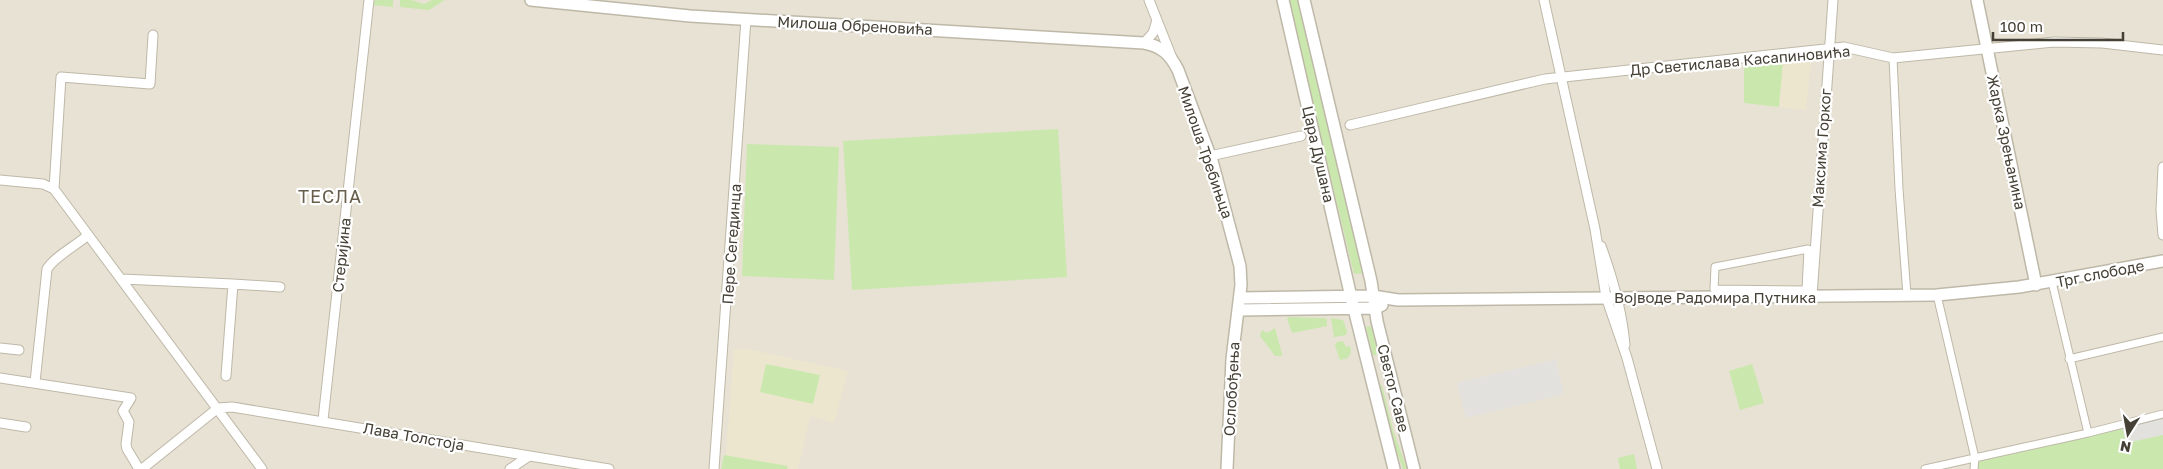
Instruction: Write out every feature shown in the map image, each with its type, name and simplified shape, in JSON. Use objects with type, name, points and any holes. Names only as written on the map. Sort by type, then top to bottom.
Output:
[{"type":"street","name":"Стеријина","points":[[323,420],[369,0]]},
{"type":"street","name":"Милоша Обреновића","points":[[531,0],[690,16],[1144,42],[1162,48],[1173,61]]},
{"type":"street","name":"Милоша Требињца","points":[[1149,0],[1210,156],[1224,203],[1240,266],[1239,310]]},
{"type":"street","name":"Цара Душана","points":[[1283,0],[1352,303]]},
{"type":"street","name":"Цара Душана","points":[[1304,0],[1371,279],[1374,302]]},
{"type":"street","points":[[1544,0],[1626,358],[1657,469]]},
{"type":"street","name":"Максима Горког","points":[[1809,293],[1832,0]]},
{"type":"street","name":"Жарка Зрењанина","points":[[1977,0],[2036,285]]},
{"type":"street","name":"Пере Сегединца","points":[[714,469],[746,19]]},
{"type":"street","points":[[1144,42],[1153,33],[1158,20]]},
{"type":"street","points":[[54,189],[61,77],[150,84],[153,35]]},
{"type":"street","name":"Др Светислава Касапиновића","points":[[1350,125],[1561,77],[1828,49],[1853,48],[1893,58],[2054,42],[2079,42],[2163,50]]},
{"type":"street","points":[[1893,58],[1899,189],[1907,295]]},
{"type":"street","points":[[1210,156],[1301,136]]},
{"type":"street","points":[[2162,229],[2163,167]]},
{"type":"street","points":[[0,180],[43,184],[54,189],[262,469]]},
{"type":"street","points":[[35,382],[47,268],[51,262],[72,249],[88,235]]},
{"type":"street","points":[[1808,249],[1809,293],[1714,289],[1715,267],[1808,249]]},
{"type":"street","name":"Трг слободе","points":[[2036,285],[2163,261]]},
{"type":"street","points":[[122,279],[280,287]]},
{"type":"street","points":[[2052,282],[2088,433]]},
{"type":"street","points":[[226,376],[233,284]]},
{"type":"street","name":"Војводе Радомира Путника","points":[[1239,310],[1393,300],[1809,293],[1937,295],[2036,285]]},
{"type":"street","points":[[1937,295],[1975,458],[1974,469]]},
{"type":"street","name":"Војводе Радомира Путника","points":[[1240,298],[1352,303]]},
{"type":"street","name":"Светог Саве","points":[[1374,302],[1377,321],[1414,469]]},
{"type":"street","name":"Светог Саве","points":[[1352,303],[1394,469]]},
{"type":"street","name":"Ослобођења","points":[[1227,469],[1232,359],[1236,319],[1239,310]]},
{"type":"street","points":[[2069,359],[2163,337]]},
{"type":"street","points":[[0,348],[19,350]]},
{"type":"street","points":[[0,378],[131,398],[123,411],[129,422],[126,444],[141,469],[218,408]]},
{"type":"street","name":"Лава Толстоја","points":[[218,408],[232,406],[323,420],[609,469]]},
{"type":"street","points":[[1925,469],[2088,433],[2163,414]]},
{"type":"street","points":[[0,423],[26,426]]},
{"type":"street","points":[[510,469],[529,456]]},
{"type":"shaded area","points":[[0,0],[2163,0],[2163,469],[0,469]]},
{"type":"shaded area","points":[[1808,59],[1811,61],[1806,110],[1744,103],[1744,65]]},
{"type":"shaded area","points":[[734,349],[752,350],[848,371],[834,423],[810,416],[798,469],[725,469]]},
{"type":"shaded area","points":[[1556,359],[1564,394],[1466,418],[1457,383]]},
{"type":"shaded area","points":[[2163,417],[2163,435],[2126,443],[2122,426]]},
{"type":"green space","points":[[375,0],[393,0],[393,7],[373,5]]},
{"type":"green space","points":[[400,0],[411,0],[424,4],[432,0],[445,0],[429,10],[400,7]]},
{"type":"green space","points":[[1288,0],[1301,0],[1366,273],[1354,274]]},
{"type":"green space","points":[[1783,61],[1779,107],[1744,103],[1744,65]]},
{"type":"green space","points":[[1058,129],[1067,277],[852,290],[843,141]]},
{"type":"green space","points":[[747,144],[839,147],[834,280],[742,276]]},
{"type":"green space","points":[[1289,317],[1323,318],[1327,319],[1327,326],[1292,333],[1287,319]]},
{"type":"green space","points":[[1331,318],[1343,320],[1347,331],[1346,335],[1334,337]]},
{"type":"green space","points":[[1373,326],[1378,352],[1375,356],[1372,354],[1366,327]]},
{"type":"green space","points":[[1275,328],[1282,356],[1275,356],[1260,336],[1262,330],[1267,333]]},
{"type":"green space","points":[[1343,341],[1346,347],[1350,346],[1351,352],[1348,358],[1340,360],[1335,346],[1337,342]]},
{"type":"green space","points":[[766,364],[820,375],[813,404],[760,392]]},
{"type":"green space","points":[[1752,364],[1764,403],[1740,410],[1729,371]]},
{"type":"green space","points":[[1380,385],[1382,385],[1393,430],[1407,469],[1403,469],[1395,447]]},
{"type":"green space","points":[[2163,416],[2163,469],[1974,469],[1975,458]]},
{"type":"green space","points":[[1634,454],[1637,469],[1620,469],[1618,458]]},
{"type":"green space","points":[[724,455],[788,466],[787,469],[721,469]]},
{"type":"district","name":"ТЕСЛА","points":[[330,196]]}]
